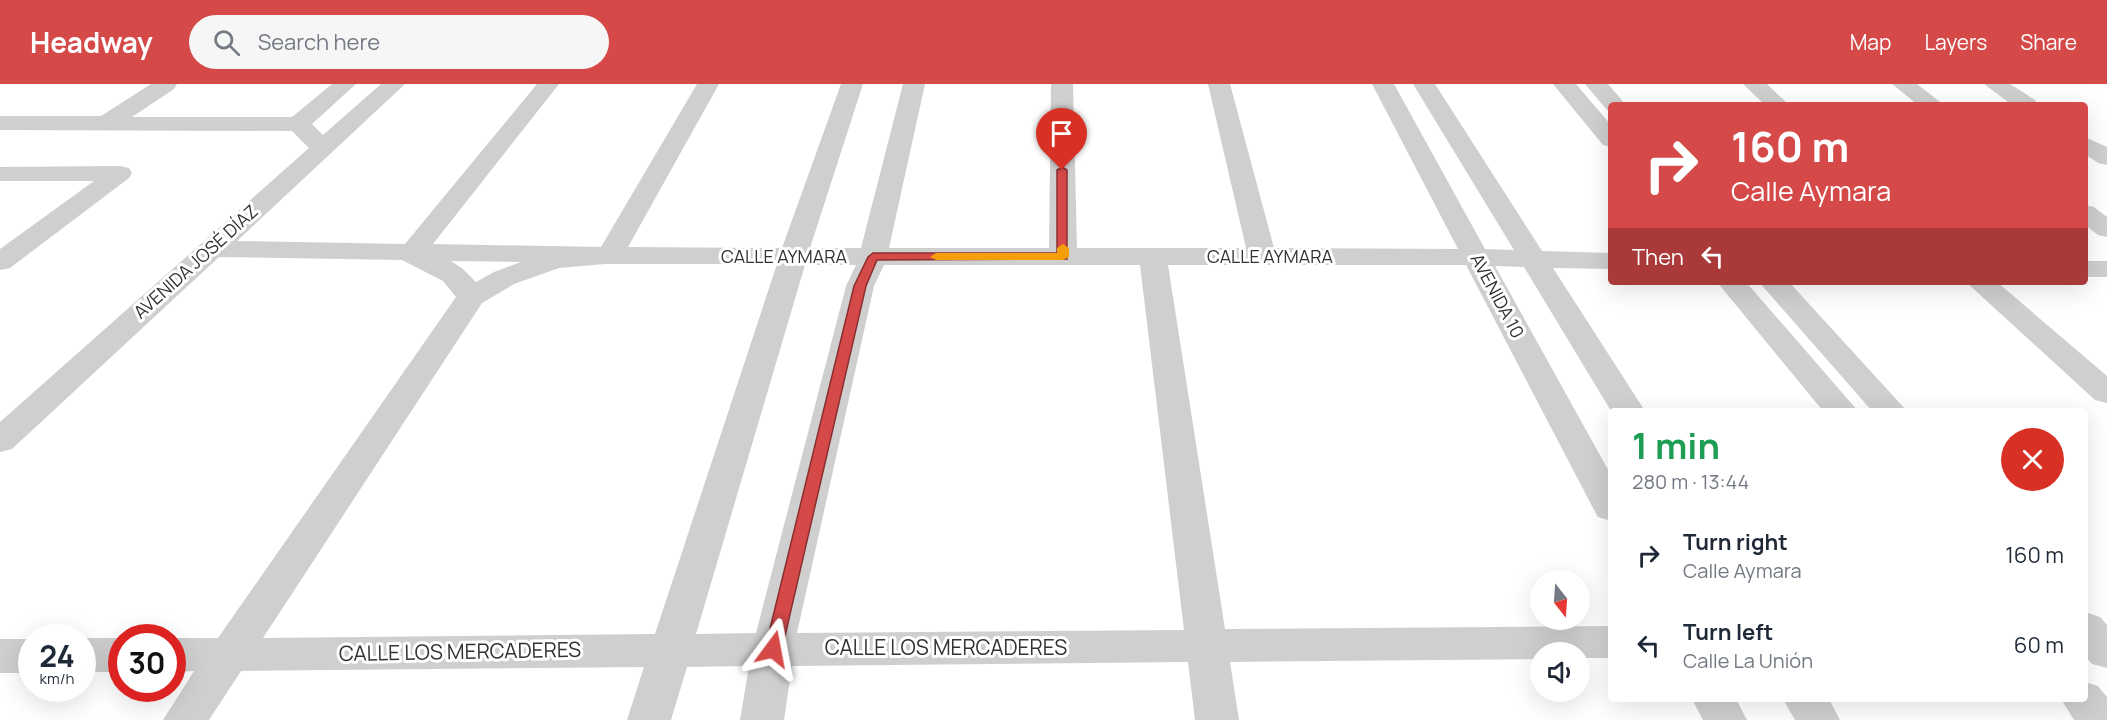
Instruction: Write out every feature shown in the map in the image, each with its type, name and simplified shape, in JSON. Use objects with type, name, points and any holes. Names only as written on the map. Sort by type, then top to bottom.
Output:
[{"type":"street","points":[[108,122],[166,84]]},
{"type":"street","points":[[0,123],[298,124],[345,84]]},
{"type":"street","name":"AVENIDA JOSÉ DÍAZ","points":[[0,441],[209,249],[394,84]]},
{"type":"street","points":[[471,297],[464,282],[450,272],[411,254],[548,84]]},
{"type":"street","points":[[186,720],[471,297],[504,278],[534,266],[555,260],[610,255],[708,84]]},
{"type":"street","points":[[649,720],[793,257],[852,84]]},
{"type":"street","points":[[762,720],[773,649],[860,286],[873,257],[914,84]]},
{"type":"street","points":[[1062,84],[1063,257]]},
{"type":"street","points":[[1219,84],[1262,257]]},
{"type":"street","name":"AVENIDA 10","points":[[1383,84],[1608,502]]},
{"type":"street","points":[[1424,84],[1626,408]]},
{"type":"street","points":[[1564,84],[1608,136]]},
{"type":"street","points":[[1596,84],[1612,102]]},
{"type":"street","points":[[1754,84],[1775,102]]},
{"type":"street","points":[[1903,84],[1929,102]]},
{"type":"street","points":[[1995,84],[2022,102]]},
{"type":"street","points":[[298,124],[323,148]]},
{"type":"street","points":[[2088,146],[2106,157]]},
{"type":"street","points":[[0,174],[120,173],[0,262]]},
{"type":"street","points":[[2088,215],[2107,229]]},
{"type":"street","name":"CALLE AYMARA","points":[[209,249],[411,254],[793,257],[1476,257],[1608,261]]},
{"type":"street","points":[[1153,257],[1217,720]]},
{"type":"street","points":[[2088,269],[2107,269]]},
{"type":"street","points":[[1734,285],[1838,408]]},
{"type":"street","points":[[1776,285],[1887,408]]},
{"type":"street","points":[[1983,285],[2107,393]]},
{"type":"street","name":"CALLE LOS MERCADERES","points":[[186,654],[1608,642]]},
{"type":"street","points":[[0,656],[18,656]]},
{"type":"street","points":[[1716,702],[1725,720]]},
{"type":"street","points":[[1807,702],[1818,720]]},
{"type":"street","points":[[2085,702],[2100,720]]},
{"type":"slow traffic","points":[[936,257],[1063,257],[1063,248]]},
{"type":"route","points":[[773,649],[860,286],[873,257],[1063,257],[1062,170]]}]
